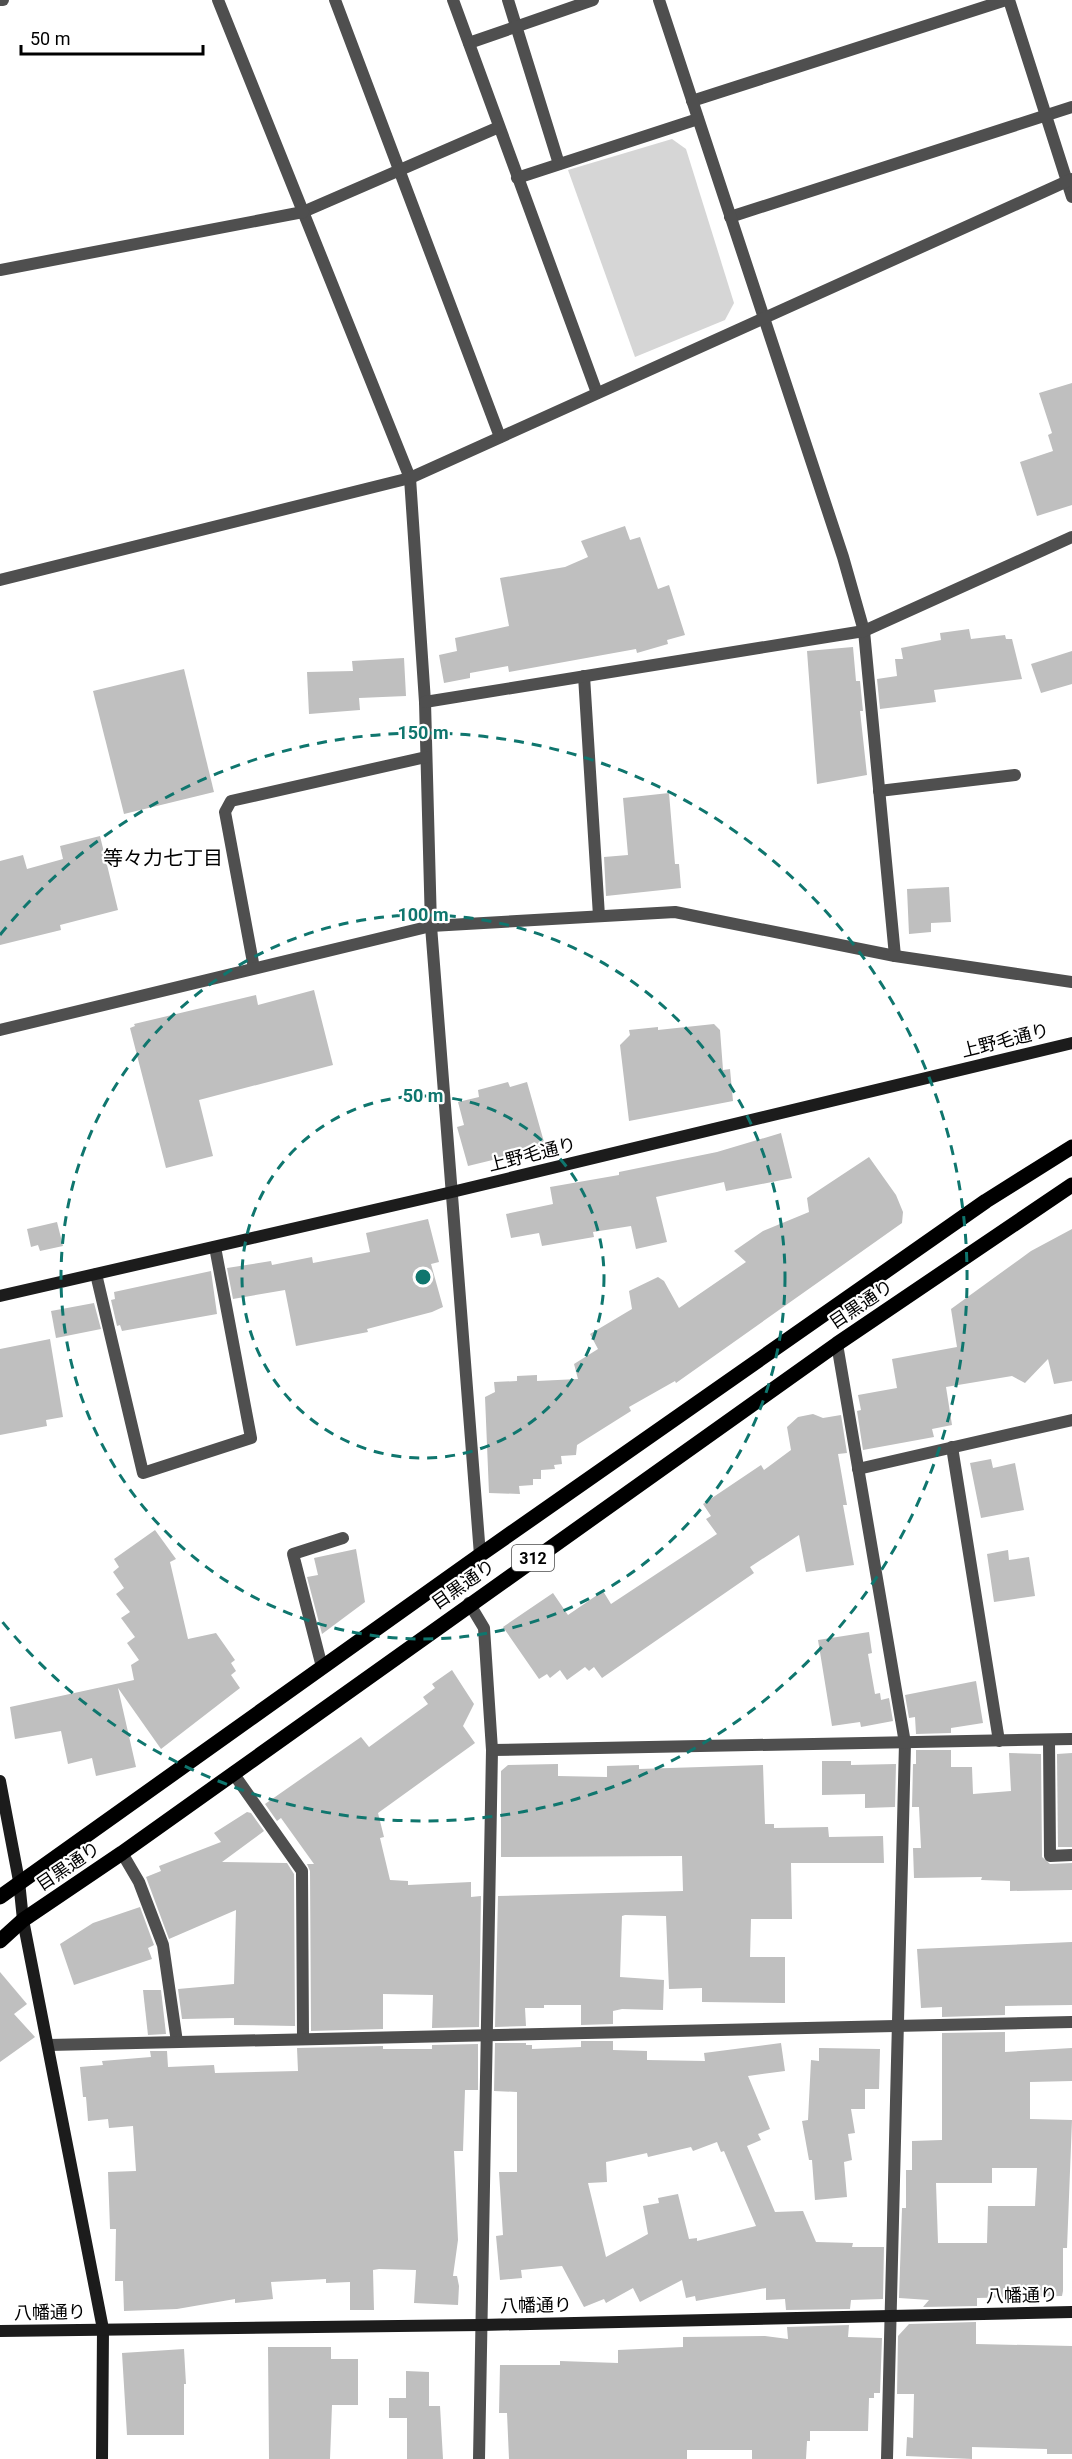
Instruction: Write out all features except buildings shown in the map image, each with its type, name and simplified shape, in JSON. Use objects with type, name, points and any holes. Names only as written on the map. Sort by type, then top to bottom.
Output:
[{"type":"main road","name":"目黒通り","points":[[0,1897],[19,1881],[480,1555],[986,1201],[1072,1147]]},
{"type":"main road","name":"目黒通り","points":[[0,1941],[23,1920],[122,1853],[469,1603],[837,1344],[1072,1185]]},
{"type":"street","points":[[218,0],[410,478],[425,702],[431,926],[480,1555]]},
{"type":"street","points":[[335,0],[500,437]]},
{"type":"street","points":[[453,0],[597,393]]},
{"type":"street","points":[[508,0],[560,164]]},
{"type":"street","points":[[469,43],[593,0]]},
{"type":"street","points":[[659,0],[843,557],[864,632],[895,956]]},
{"type":"street","points":[[692,101],[1008,0],[1070,180],[1072,197]]},
{"type":"street","points":[[730,217],[1072,107]]},
{"type":"street","points":[[517,178],[698,119]]},
{"type":"street","points":[[0,270],[303,212],[499,127]]},
{"type":"street","points":[[0,580],[410,478],[1070,180]]},
{"type":"street","points":[[425,702],[864,632],[1072,537]]},
{"type":"street","points":[[584,676],[599,916]]},
{"type":"street","points":[[254,968],[225,812],[231,801],[426,757]]},
{"type":"street","points":[[879,791],[1015,775]]},
{"type":"street","points":[[0,1030],[431,926],[675,912],[895,956],[1072,982]]},
{"type":"street","name":"上野毛通り","points":[[0,1296],[452,1192],[1072,1043]]},
{"type":"street","points":[[96,1274],[143,1473],[251,1438],[215,1247]]},
{"type":"street","points":[[837,1344],[905,1743],[896,2026],[887,2459]]},
{"type":"street","points":[[858,1469],[1072,1420]]},
{"type":"street","points":[[952,1447],[999,1741]]},
{"type":"street","points":[[322,1667],[293,1554],[343,1538]]},
{"type":"street","points":[[469,1603],[484,1628],[492,1750],[479,2459]]},
{"type":"street","points":[[492,1750],[1072,1739]]},
{"type":"street","points":[[1049,1740],[1050,1856],[1072,1855]]},
{"type":"street","points":[[232,1773],[302,1871],[303,2039]]},
{"type":"street","points":[[0,1781],[19,1881],[23,1920],[103,2329],[102,2459]]},
{"type":"street","points":[[122,1853],[138,1882],[163,1945],[177,2042]]},
{"type":"street","points":[[49,2045],[1072,2022]]},
{"type":"street","name":"八幡通り","points":[[0,2331],[481,2325],[1072,2312]]},
{"type":"shaded area","points":[[672,139],[686,149],[734,303],[725,320],[635,357],[568,170]]},
{"type":"district","name":"等々力七丁目","points":[[163,858]]}]
